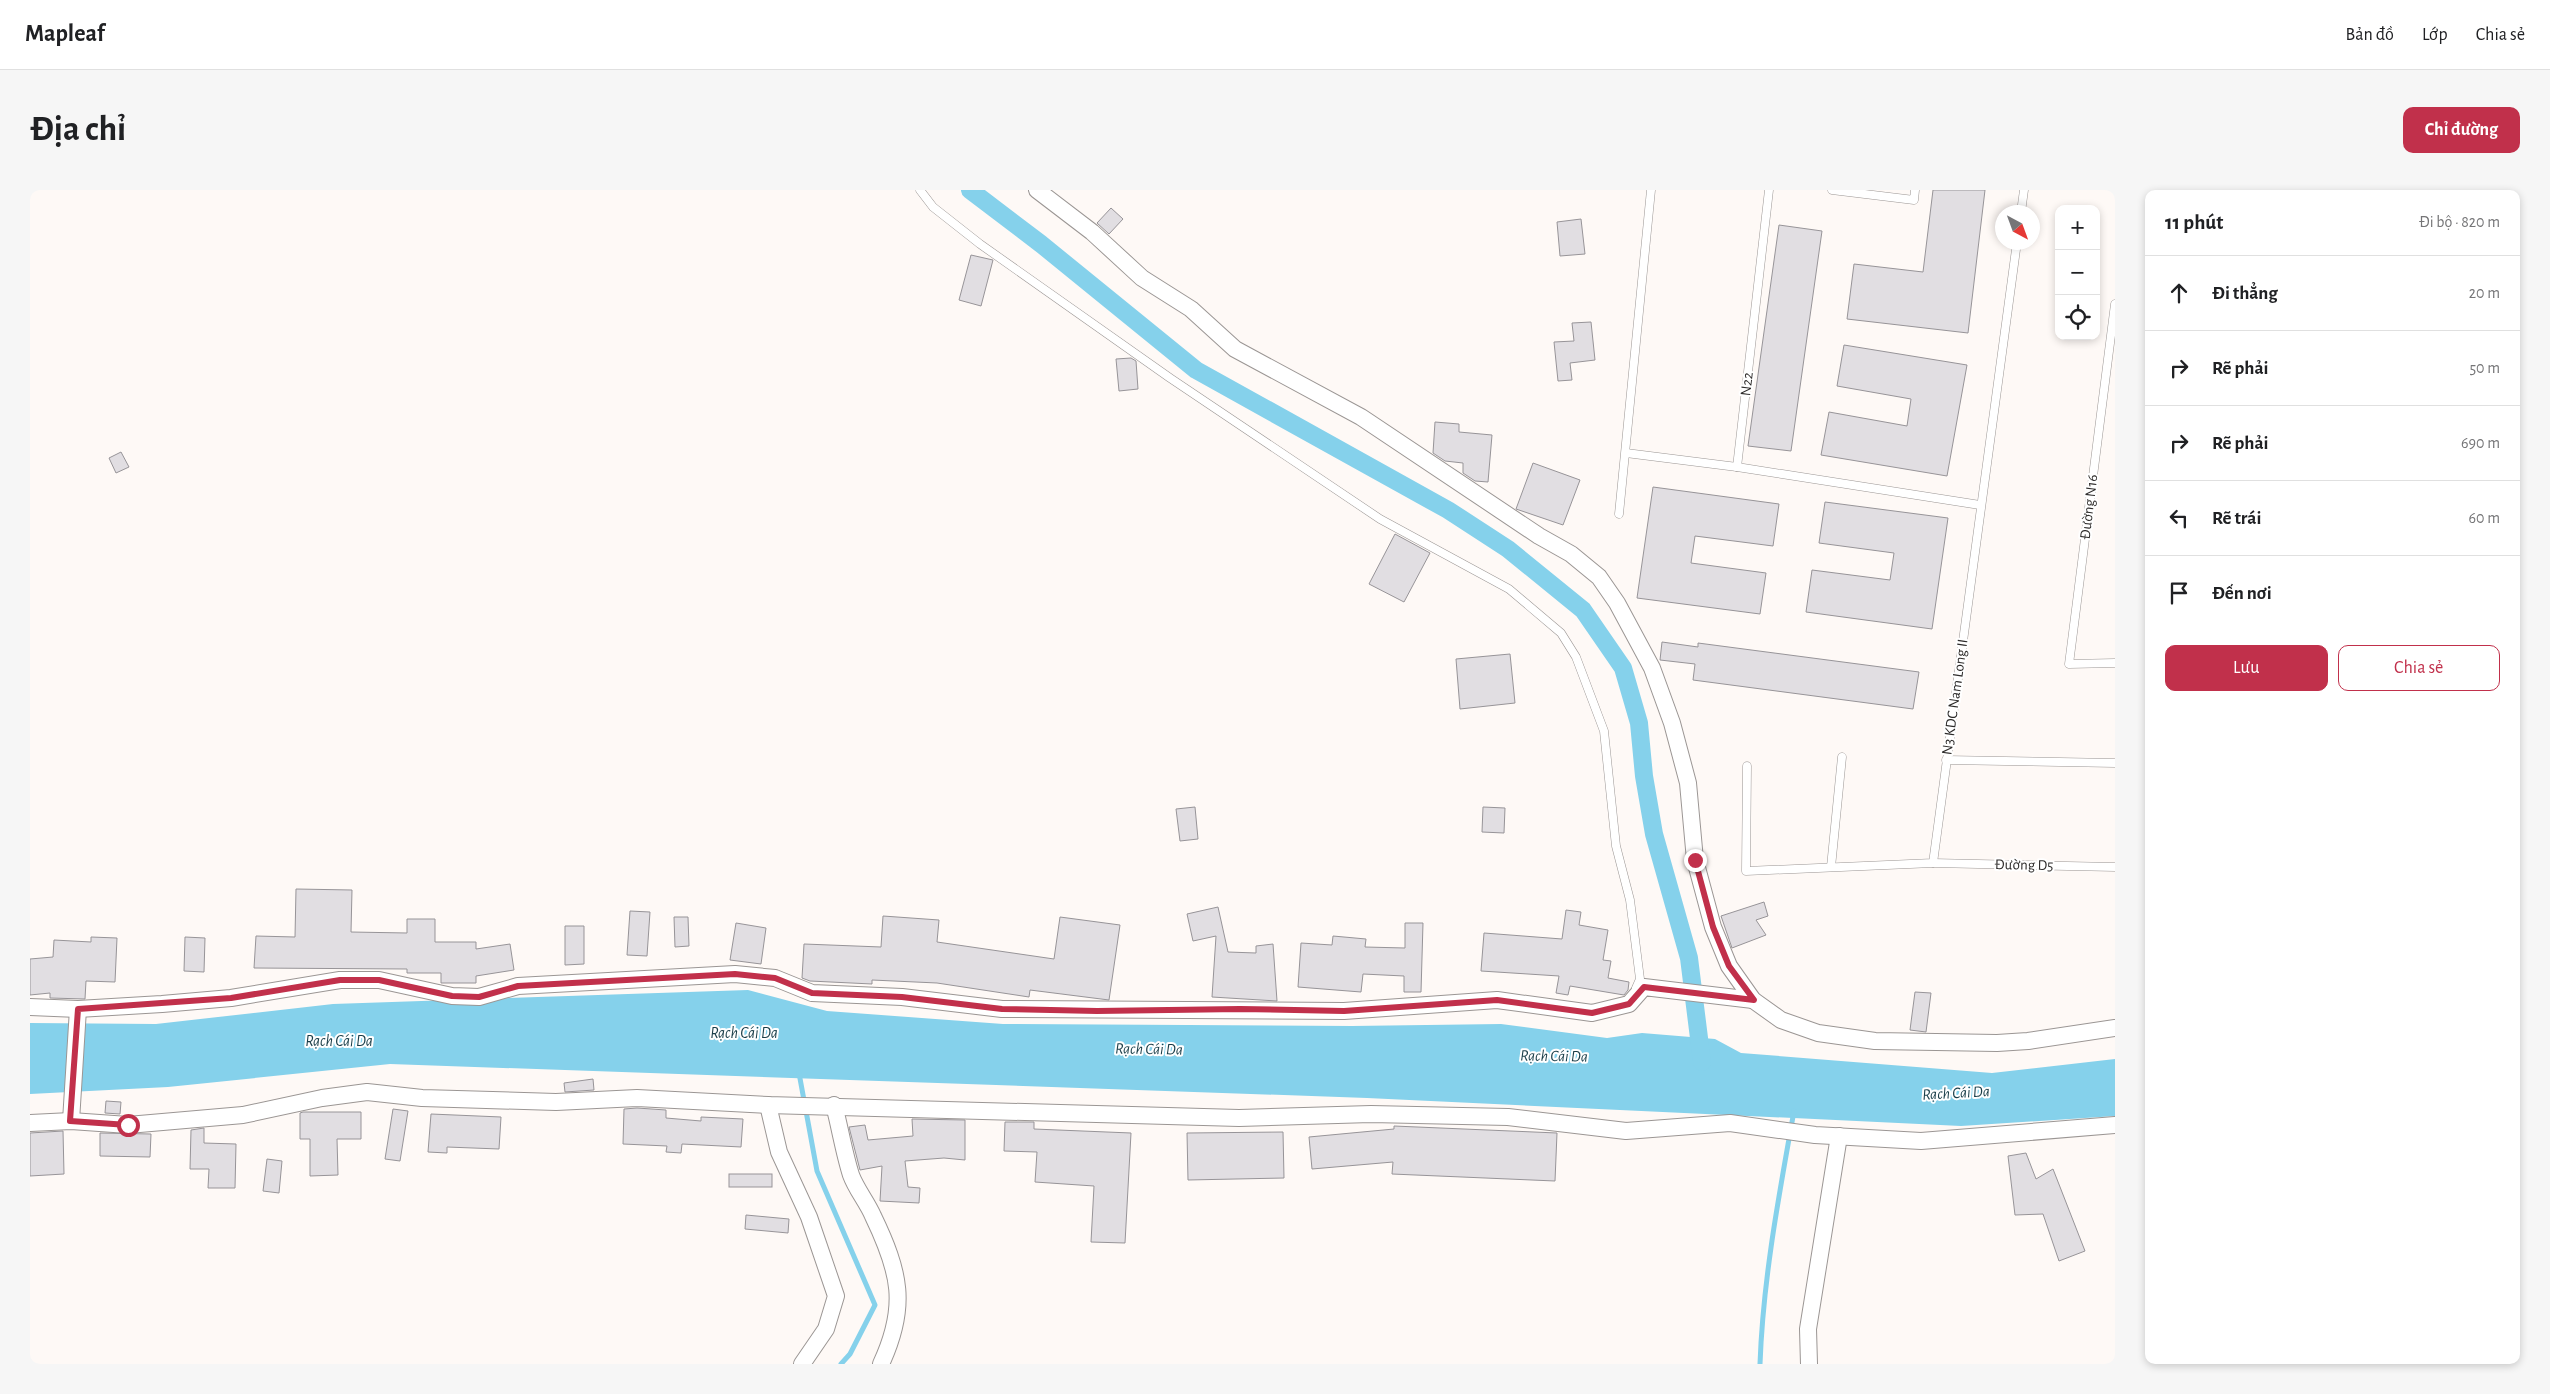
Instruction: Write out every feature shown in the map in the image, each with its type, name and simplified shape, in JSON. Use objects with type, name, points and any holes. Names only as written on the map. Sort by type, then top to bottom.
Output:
[{"type":"street","points":[[1036,190],[1092,232],[1142,278],[1192,309],[1235,349],[1361,418],[1539,536],[1571,554],[1599,577],[1617,603],[1652,668],[1672,723],[1688,783],[1695,860],[1713,927],[1729,966],[1754,1000],[1781,1020],[1818,1033],[1875,1041],[1997,1043],[2028,1041],[2115,1028]]},
{"type":"street","points":[[30,1007],[78,1009],[231,998],[340,980],[379,980],[452,996],[479,997],[518,986],[735,974],[775,978],[812,993],[902,997],[1002,1009],[1344,1011],[1497,1000],[1592,1013],[1629,1004],[1644,987],[1754,1000]]},
{"type":"street","points":[[70,1121],[78,1009]]},
{"type":"street","points":[[30,1123],[70,1121],[128,1125],[243,1115],[322,1098],[367,1092],[422,1098],[556,1102],[637,1098],[768,1105],[834,1105],[1239,1118],[1371,1114],[1508,1117],[1626,1131],[1730,1123],[1839,1136],[1921,1141],[2115,1125]]},
{"type":"street","points":[[768,1105],[779,1152],[809,1217],[836,1296],[826,1329],[802,1364]]},
{"type":"street","points":[[834,1105],[852,1176],[874,1216],[898,1280],[899,1310],[892,1341],[881,1364]]},
{"type":"street","points":[[1809,1364],[1808,1329],[1839,1136]]},
{"type":"lane","points":[[920,190],[933,207],[980,244],[1170,378],[1380,519],[1509,589],[1561,633],[1576,657],[1604,731],[1616,846],[1630,900],[1640,979],[1629,1004]]},
{"type":"lane","points":[[1619,514],[1651,190]]},
{"type":"lane","name":"N22","points":[[1737,467],[1769,190]]},
{"type":"lane","points":[[1832,190],[1914,200],[1915,190]]},
{"type":"lane","points":[[2022,205],[2024,190]]},
{"type":"lane","name":"N3 KDC Nam Long II","points":[[1933,863],[2016,250]]},
{"type":"lane","name":"Đường N16","points":[[2115,304],[2070,664],[2115,663]]},
{"type":"lane","points":[[1626,453],[1737,467],[1980,505]]},
{"type":"lane","points":[[1831,867],[1842,757]]},
{"type":"lane","points":[[1946,760],[2115,763]]},
{"type":"lane","points":[[1747,766],[1746,871],[1933,863]]},
{"type":"lane","name":"Đường D5","points":[[1933,863],[2115,867]]},
{"type":"water","name":"Rạch Cái Da","points":[[748,990],[827,1011],[1003,1024],[1352,1026],[1501,1024],[1607,1038],[1642,1033],[1715,1039],[1741,1053],[1992,1073],[2115,1059],[2115,1116],[1961,1126],[1367,1098],[390,1064],[168,1087],[30,1094],[30,1023],[156,1024],[333,1004]]},
{"type":"building","points":[[1933,190],[1985,190],[1968,333],[1847,319],[1854,264],[1923,272]]},
{"type":"building","points":[[1111,208],[1123,219],[1109,234],[1097,223]]},
{"type":"building","points":[[1581,219],[1585,254],[1560,256],[1557,222]]},
{"type":"building","points":[[1779,225],[1822,231],[1791,451],[1748,446]]},
{"type":"building","points":[[971,255],[993,260],[981,306],[959,300]]},
{"type":"building","points":[[1591,322],[1595,360],[1570,363],[1572,380],[1558,381],[1554,342],[1574,341],[1572,323]]},
{"type":"building","points":[[1844,345],[1967,365],[1947,476],[1821,455],[1829,412],[1907,426],[1911,399],[1837,386]]},
{"type":"building","points":[[1131,358],[1136,361],[1138,389],[1119,391],[1116,359]]},
{"type":"building","points":[[1435,422],[1459,424],[1459,432],[1492,435],[1488,482],[1475,481],[1463,473],[1463,463],[1445,461],[1433,453]]},
{"type":"building","points":[[121,452],[129,467],[116,473],[109,458]]},
{"type":"building","points":[[1533,463],[1580,480],[1563,525],[1516,509]]},
{"type":"building","points":[[1653,487],[1779,504],[1773,546],[1695,536],[1691,563],[1766,573],[1760,614],[1637,598]]},
{"type":"building","points":[[1825,502],[1948,518],[1932,629],[1806,612],[1812,570],[1890,580],[1894,553],[1819,543]]},
{"type":"building","points":[[1395,534],[1430,553],[1404,602],[1369,584]]},
{"type":"building","points":[[1662,642],[1698,647],[1698,643],[1919,672],[1913,709],[1693,680],[1695,664],[1660,660]]},
{"type":"building","points":[[1510,654],[1515,703],[1460,709],[1456,659]]},
{"type":"building","points":[[1195,807],[1198,839],[1180,841],[1176,809]]},
{"type":"building","points":[[1483,807],[1505,808],[1504,833],[1482,832]]},
{"type":"building","points":[[296,889],[352,890],[351,932],[407,933],[407,919],[435,919],[435,942],[476,942],[476,949],[510,944],[514,970],[476,976],[476,983],[441,983],[441,973],[407,973],[407,969],[254,968],[256,936],[295,937]]},
{"type":"building","points":[[1764,902],[1768,916],[1756,920],[1766,935],[1732,948],[1721,916]]},
{"type":"building","points":[[1218,907],[1228,952],[1256,953],[1256,946],[1273,944],[1277,1001],[1212,997],[1216,936],[1193,941],[1187,914]]},
{"type":"building","points":[[1566,910],[1581,912],[1579,925],[1608,930],[1603,960],[1611,961],[1608,978],[1629,982],[1628,990],[1624,995],[1570,986],[1568,995],[1556,993],[1559,976],[1481,971],[1484,933],[1562,939]]},
{"type":"building","points":[[630,911],[650,912],[647,956],[627,955]]},
{"type":"building","points":[[883,916],[939,920],[937,942],[1054,959],[1060,917],[1120,925],[1109,1000],[1030,990],[1029,997],[937,983],[872,980],[872,984],[810,981],[802,978],[804,944],[881,947]]},
{"type":"building","points":[[674,917],[688,917],[689,946],[675,947]]},
{"type":"building","points":[[736,923],[766,928],[761,964],[730,960]]},
{"type":"building","points":[[1405,923],[1423,923],[1421,992],[1404,992],[1404,976],[1363,974],[1361,992],[1298,987],[1301,943],[1332,945],[1333,936],[1366,939],[1365,947],[1405,948]]},
{"type":"building","points":[[565,926],[584,926],[584,964],[565,965]]},
{"type":"building","points":[[91,937],[117,938],[115,982],[86,981],[85,999],[50,998],[50,993],[30,995],[30,959],[53,957],[54,940],[91,942]]},
{"type":"building","points":[[185,937],[205,938],[204,972],[184,971]]},
{"type":"building","points":[[1915,992],[1931,993],[1926,1032],[1910,1030]]},
{"type":"building","points":[[593,1079],[594,1090],[565,1092],[564,1083]]},
{"type":"building","points":[[106,1101],[121,1102],[120,1114],[105,1113]]},
{"type":"building","points":[[393,1109],[408,1111],[400,1161],[385,1159]]},
{"type":"building","points":[[624,1109],[666,1110],[666,1118],[701,1121],[701,1117],[743,1119],[741,1147],[682,1144],[681,1153],[666,1152],[667,1146],[623,1144]]},
{"type":"building","points":[[361,1112],[361,1139],[337,1139],[338,1175],[310,1176],[310,1139],[300,1139],[300,1113]]},
{"type":"building","points":[[431,1114],[501,1117],[499,1149],[447,1147],[447,1153],[428,1152]]},
{"type":"building","points":[[912,1119],[965,1120],[965,1160],[944,1158],[905,1161],[908,1187],[920,1188],[919,1203],[880,1201],[882,1166],[860,1170],[849,1127],[865,1125],[868,1140],[913,1136]]},
{"type":"building","points":[[1005,1122],[1034,1122],[1034,1129],[1131,1133],[1125,1243],[1091,1242],[1094,1186],[1035,1182],[1037,1152],[1004,1151]]},
{"type":"building","points":[[1394,1126],[1557,1133],[1555,1181],[1392,1174],[1393,1162],[1312,1169],[1309,1137],[1394,1129]]},
{"type":"building","points":[[204,1128],[204,1143],[236,1144],[235,1188],[208,1188],[209,1169],[190,1169],[191,1130]]},
{"type":"building","points":[[63,1131],[64,1174],[30,1176],[30,1133]]},
{"type":"building","points":[[1283,1132],[1284,1178],[1188,1180],[1187,1133]]},
{"type":"building","points":[[100,1133],[151,1134],[150,1157],[100,1156]]},
{"type":"building","points":[[2026,1153],[2036,1179],[2053,1169],[2085,1251],[2059,1261],[2043,1214],[2015,1215],[2008,1156]]},
{"type":"building","points":[[267,1159],[282,1161],[279,1193],[263,1191]]},
{"type":"building","points":[[729,1174],[772,1174],[772,1187],[729,1187]]},
{"type":"building","points":[[746,1215],[789,1219],[788,1233],[745,1229]]},
{"type":"waterway","points":[[970,190],[1041,244],[1196,370],[1448,510],[1508,549],[1583,610],[1623,668],[1639,723],[1644,776],[1654,834],[1689,958],[1702,1062]]},
{"type":"waterway","points":[[799,1073],[817,1171],[875,1305],[850,1354],[841,1364]]},
{"type":"waterway","points":[[1760,1364],[1768,1269],[1794,1111]]},
{"type":"route","points":[[128,1125],[70,1121],[78,1009],[231,998],[340,980],[379,980],[413,989],[452,996],[479,997],[518,986],[735,974],[775,978],[812,993],[902,997],[1002,1009],[1097,1011],[1240,1009],[1344,1011],[1497,1000],[1592,1013],[1629,1004],[1644,987],[1754,1000],[1729,966],[1713,927],[1695,860]]}]
